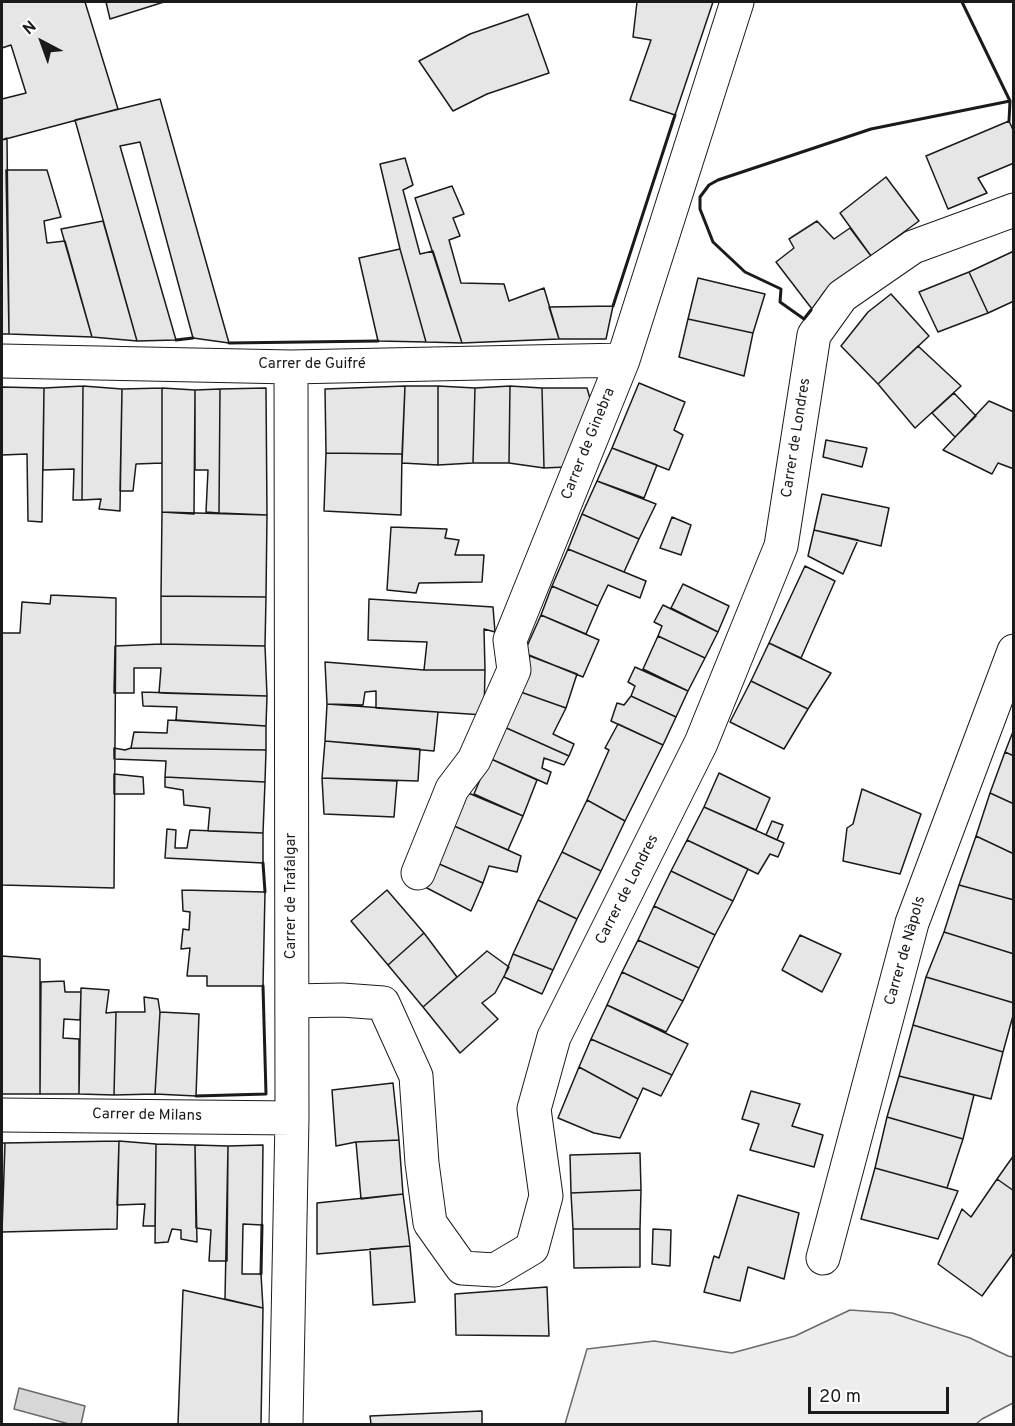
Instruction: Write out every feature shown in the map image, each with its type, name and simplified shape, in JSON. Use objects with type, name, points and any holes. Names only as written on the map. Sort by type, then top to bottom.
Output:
[{"type":"street","name":"Carrer de Ginebra","points":[[418,873],[452,789],[474,760],[514,670],[510,640],[623,360],[737,2]]},
{"type":"street","name":"Carrer de Londres","points":[[292,1001],[342,1000],[383,1003],[416,1076],[422,1163],[430,1222],[462,1268],[495,1270],[532,1248],[546,1196],[534,1109],[554,1036],[701,743],[781,546],[814,335],[842,296],[913,247],[1014,210]]},
{"type":"street","name":"Carrer de Guifré","points":[[2,361],[291,367],[623,360]]},
{"type":"street","name":"Carrer de Trafalgar","points":[[286,1425],[292,1118],[291,367]]},
{"type":"street","name":"Carrer de Nàpols","points":[[823,1258],[912,923],[1014,651]]},
{"type":"street","name":"Carrer de Milans","points":[[2,1115],[292,1118]]},
{"type":"shaded area","points":[[850,1310],[892,1313],[970,1338],[1013,1357],[1013,1403],[976,1424],[565,1424],[587,1349],[654,1341],[732,1353],[795,1336]]},
{"type":"shaded area","points":[[19,1388],[85,1406],[81,1424],[69,1424],[14,1409]]},
{"type":"building","points":[[2,2],[85,2],[118,109],[2,140],[2,99],[26,93],[11,45],[2,48]]},
{"type":"building","points":[[106,2],[164,2],[110,19]]},
{"type":"building","points":[[637,2],[713,2],[675,115],[630,100],[651,40],[633,37]]},
{"type":"building","points":[[528,14],[549,73],[487,94],[453,111],[419,61],[470,34]]},
{"type":"building","points":[[160,99],[229,343],[193,338],[140,142],[120,146],[176,340],[137,341],[75,120]]},
{"type":"building","points":[[1009,121],[1014,132],[1014,163],[978,178],[987,193],[948,209],[926,156]]},
{"type":"building","points":[[7,138],[9,334],[2,334],[2,140]]},
{"type":"building","points":[[405,158],[413,185],[403,190],[420,254],[433,251],[462,343],[426,342],[400,249],[380,164]]},
{"type":"building","points":[[6,170],[47,170],[61,217],[44,221],[47,243],[65,241],[92,337],[9,334]]},
{"type":"building","points":[[886,177],[919,221],[871,256],[840,213]]},
{"type":"building","points":[[452,186],[464,214],[453,218],[460,236],[449,240],[461,283],[504,284],[509,301],[544,288],[559,339],[462,343],[415,198]]},
{"type":"building","points":[[103,221],[137,341],[92,337],[61,229]]},
{"type":"building","points":[[817,221],[834,239],[850,228],[871,256],[825,291],[812,309],[776,262],[794,248],[789,239]]},
{"type":"building","points":[[400,249],[426,342],[378,341],[359,258]]},
{"type":"building","points":[[1014,251],[1014,301],[988,313],[969,272]]},
{"type":"building","points":[[969,272],[988,313],[938,332],[919,292]]},
{"type":"building","points":[[698,278],[765,294],[753,333],[688,319]]},
{"type":"building","points":[[891,294],[929,336],[878,384],[841,346],[868,312]]},
{"type":"building","points":[[613,306],[606,339],[559,339],[549,307]]},
{"type":"building","points":[[688,319],[753,333],[744,376],[679,357]]},
{"type":"building","points":[[918,346],[961,386],[915,428],[878,384]]},
{"type":"building","points":[[639,383],[685,402],[674,430],[683,435],[669,470],[612,448]]},
{"type":"building","points":[[83,386],[82,500],[73,500],[74,469],[43,470],[44,388]]},
{"type":"building","points":[[83,386],[122,389],[120,511],[99,509],[101,499],[82,500]]},
{"type":"building","points":[[405,386],[402,454],[326,453],[325,389]]},
{"type":"building","points":[[405,386],[438,386],[438,465],[402,463]]},
{"type":"building","points":[[438,386],[475,388],[473,463],[438,465]]},
{"type":"building","points":[[510,386],[509,463],[473,463],[475,388]]},
{"type":"building","points":[[510,386],[542,388],[544,468],[509,463]]},
{"type":"building","points":[[2,387],[44,388],[42,522],[28,521],[27,454],[2,455]]},
{"type":"building","points":[[162,388],[162,463],[136,464],[133,491],[120,491],[122,389]]},
{"type":"building","points":[[162,388],[195,390],[194,514],[162,512]]},
{"type":"building","points":[[266,388],[267,515],[219,513],[220,389]]},
{"type":"building","points":[[542,388],[587,388],[593,409],[566,467],[544,468]]},
{"type":"building","points":[[220,389],[219,513],[206,512],[208,470],[195,470],[195,390]]},
{"type":"building","points":[[954,393],[976,416],[955,437],[932,413]]},
{"type":"building","points":[[989,401],[1014,412],[1014,469],[998,463],[992,474],[943,450]]},
{"type":"building","points":[[826,440],[867,448],[862,467],[823,457]]},
{"type":"building","points":[[612,448],[657,465],[644,498],[597,481]]},
{"type":"building","points":[[326,453],[402,454],[401,515],[324,511]]},
{"type":"building","points":[[597,481],[656,504],[639,539],[582,514]]},
{"type":"building","points":[[822,494],[889,508],[881,546],[814,530]]},
{"type":"building","points":[[162,512],[267,515],[266,597],[161,596]]},
{"type":"building","points":[[582,514],[639,539],[624,572],[568,549]]},
{"type":"building","points":[[672,517],[691,525],[681,555],[660,548]]},
{"type":"building","points":[[391,527],[447,529],[445,538],[459,540],[455,555],[484,555],[482,582],[419,583],[416,593],[387,590]]},
{"type":"building","points":[[814,530],[858,540],[843,574],[808,556]]},
{"type":"building","points":[[568,549],[646,581],[640,598],[608,585],[598,606],[552,586]]},
{"type":"building","points":[[805,566],[835,581],[801,658],[769,643]]},
{"type":"building","points":[[683,584],[729,606],[718,632],[671,608]]},
{"type":"building","points":[[552,586],[598,606],[586,634],[541,615]]},
{"type":"building","points":[[51,595],[116,598],[114,888],[2,885],[2,633],[20,633],[22,602],[50,604]]},
{"type":"building","points":[[161,596],[266,597],[265,646],[161,644]]},
{"type":"building","points":[[369,599],[493,607],[495,632],[484,629],[485,670],[424,670],[427,642],[368,640]]},
{"type":"building","points":[[663,605],[718,632],[705,658],[658,636],[662,626],[654,622]]},
{"type":"building","points":[[541,615],[599,640],[583,677],[524,653]]},
{"type":"building","points":[[658,636],[705,658],[688,691],[643,669]]},
{"type":"building","points":[[769,643],[831,673],[808,709],[751,681]]},
{"type":"building","points":[[161,644],[265,646],[267,696],[159,693],[161,668],[134,668],[134,693],[114,693],[115,646]]},
{"type":"building","points":[[530,656],[577,674],[566,708],[515,690]]},
{"type":"building","points":[[325,662],[424,670],[485,670],[484,715],[376,708],[376,691],[365,692],[363,705],[327,704]]},
{"type":"building","points":[[635,667],[688,691],[676,717],[631,696],[635,686],[628,682]]},
{"type":"building","points":[[751,681],[808,709],[784,749],[730,722]]},
{"type":"building","points":[[515,690],[566,708],[553,734],[574,744],[569,756],[502,726]]},
{"type":"building","points":[[142,692],[267,696],[266,726],[176,720],[177,707],[143,706]]},
{"type":"building","points":[[631,696],[676,717],[663,745],[611,721],[617,703],[624,705]]},
{"type":"building","points":[[327,704],[438,712],[434,751],[325,741]]},
{"type":"building","points":[[168,720],[266,726],[266,750],[131,748],[134,732],[167,733]]},
{"type":"building","points":[[618,724],[663,745],[625,821],[587,800],[609,750],[605,748]]},
{"type":"building","points":[[502,726],[569,756],[564,765],[544,758],[542,768],[551,772],[547,784],[489,758]]},
{"type":"building","points":[[1014,729],[1014,756],[1005,752]]},
{"type":"building","points":[[325,741],[420,749],[418,781],[322,778]]},
{"type":"building","points":[[114,748],[125,750],[131,748],[266,750],[265,782],[165,777],[166,761],[114,759]]},
{"type":"building","points":[[1005,752],[1014,756],[1014,804],[990,793]]},
{"type":"building","points":[[489,758],[537,780],[523,816],[474,794]]},
{"type":"building","points":[[719,773],[770,798],[756,830],[704,807]]},
{"type":"building","points":[[114,774],[143,777],[144,794],[114,794]]},
{"type":"building","points":[[165,777],[265,782],[263,833],[208,831],[210,808],[184,805],[183,790],[165,787]]},
{"type":"building","points":[[322,778],[397,781],[394,817],[324,814]]},
{"type":"building","points":[[862,789],[921,814],[900,874],[843,861],[847,828],[853,824]]},
{"type":"building","points":[[466,792],[523,816],[508,850],[452,825]]},
{"type":"building","points":[[990,793],[1014,804],[1014,854],[976,836]]},
{"type":"building","points":[[587,800],[625,821],[601,871],[562,852]]},
{"type":"building","points":[[704,807],[784,843],[778,857],[770,854],[758,874],[687,840]]},
{"type":"building","points":[[772,821],[783,825],[777,840],[766,835]]},
{"type":"building","points":[[452,825],[521,856],[517,872],[489,866],[483,883],[437,863]]},
{"type":"building","points":[[167,829],[176,830],[175,848],[187,848],[190,830],[263,833],[263,863],[165,858]]},
{"type":"building","points":[[976,836],[1014,854],[1014,900],[959,885]]},
{"type":"building","points":[[687,840],[748,869],[733,901],[671,871]]},
{"type":"building","points":[[562,852],[601,871],[577,919],[538,900]]},
{"type":"building","points":[[437,863],[483,883],[471,911],[425,887]]},
{"type":"building","points":[[671,871],[733,901],[715,935],[654,906]]},
{"type":"building","points":[[959,885],[1014,900],[1014,954],[944,932]]},
{"type":"building","points":[[182,890],[265,892],[263,986],[207,986],[207,976],[187,976],[190,948],[181,949],[183,929],[189,930],[190,912],[183,911]]},
{"type":"building","points":[[387,890],[424,933],[388,965],[351,921]]},
{"type":"building","points":[[538,900],[577,919],[553,970],[513,954]]},
{"type":"building","points":[[654,906],[715,935],[699,968],[638,940]]},
{"type":"building","points":[[944,932],[1014,954],[1014,1003],[926,977]]},
{"type":"building","points":[[424,933],[457,977],[423,1007],[388,965]]},
{"type":"building","points":[[800,935],[841,954],[822,992],[782,970]]},
{"type":"building","points":[[638,940],[699,968],[683,1001],[622,972]]},
{"type":"building","points":[[487,951],[509,967],[495,993],[482,1003],[498,1019],[460,1053],[423,1007]]},
{"type":"building","points":[[513,954],[553,970],[542,994],[504,977]]},
{"type":"building","points":[[2,956],[40,959],[40,1094],[2,1094]]},
{"type":"building","points":[[622,972],[683,1001],[666,1032],[607,1005]]},
{"type":"building","points":[[926,977],[1014,1003],[1014,1012],[1003,1052],[913,1025]]},
{"type":"building","points":[[64,981],[65,992],[81,992],[80,1020],[64,1019],[63,1038],[79,1039],[79,1094],[40,1094],[41,982]]},
{"type":"building","points":[[81,988],[109,990],[106,1013],[116,1012],[114,1095],[79,1094]]},
{"type":"building","points":[[144,997],[158,999],[160,1012],[155,1094],[114,1095],[116,1012],[145,1012]]},
{"type":"building","points":[[607,1005],[688,1044],[672,1075],[591,1039]]},
{"type":"building","points":[[160,1012],[199,1014],[196,1096],[155,1094]]},
{"type":"building","points":[[913,1025],[1003,1052],[991,1099],[899,1076]]},
{"type":"building","points":[[591,1039],[672,1075],[661,1096],[643,1088],[638,1099],[579,1067]]},
{"type":"building","points":[[579,1067],[638,1099],[620,1138],[594,1133],[558,1118]]},
{"type":"building","points":[[899,1076],[974,1095],[963,1139],[887,1117]]},
{"type":"building","points":[[393,1083],[399,1140],[356,1142],[336,1146],[332,1090]]},
{"type":"building","points":[[751,1091],[800,1104],[792,1126],[823,1135],[814,1167],[750,1150],[759,1124],[742,1119]]},
{"type":"building","points":[[887,1117],[963,1139],[947,1188],[875,1168]]},
{"type":"building","points":[[399,1140],[403,1194],[361,1199],[356,1142]]},
{"type":"building","points":[[119,1141],[117,1229],[2,1232],[5,1143]]},
{"type":"building","points":[[119,1141],[156,1144],[155,1226],[143,1226],[145,1204],[117,1205]]},
{"type":"building","points":[[2,1143],[5,1143],[2,1232]]},
{"type":"building","points":[[156,1144],[195,1145],[197,1242],[181,1239],[181,1230],[172,1229],[168,1242],[155,1243]]},
{"type":"building","points":[[195,1145],[228,1146],[227,1261],[209,1261],[211,1230],[196,1228]]},
{"type":"building","points":[[263,1145],[262,1225],[243,1224],[242,1274],[261,1274],[263,1308],[225,1299],[228,1146]]},
{"type":"building","points":[[640,1153],[641,1190],[571,1193],[570,1155]]},
{"type":"building","points":[[1014,1155],[1014,1191],[997,1179]]},
{"type":"building","points":[[875,1168],[958,1191],[938,1239],[861,1219]]},
{"type":"building","points":[[997,1179],[1014,1191],[1014,1252],[982,1296],[938,1264],[962,1209],[971,1217]]},
{"type":"building","points":[[641,1190],[640,1229],[573,1229],[571,1193]]},
{"type":"building","points":[[403,1194],[410,1246],[317,1254],[317,1203]]},
{"type":"building","points":[[738,1195],[799,1213],[784,1279],[748,1267],[740,1301],[704,1292],[714,1256],[719,1258]]},
{"type":"building","points":[[573,1229],[640,1229],[640,1267],[574,1268]]},
{"type":"building","points":[[653,1229],[671,1230],[670,1266],[652,1264]]},
{"type":"building","points":[[410,1246],[415,1302],[373,1305],[370,1249]]},
{"type":"building","points":[[547,1287],[549,1336],[456,1335],[455,1294]]},
{"type":"building","points":[[183,1290],[263,1308],[261,1424],[178,1424]]},
{"type":"building","points":[[482,1411],[482,1424],[371,1424],[370,1416]]},
{"type":"wall","points":[[962,2],[1010,101],[1009,121]]},
{"type":"wall","points":[[811,310],[804,319],[780,302],[781,289],[745,272],[713,242],[700,209],[700,197],[709,185],[871,129],[1010,101]]},
{"type":"wall","points":[[613,306],[675,115]]},
{"type":"wall","points":[[176,340],[193,338]]},
{"type":"wall","points":[[229,343],[378,341]]},
{"type":"wall","points":[[263,863],[265,892]]},
{"type":"wall","points":[[196,1096],[266,1094],[263,986]]},
{"type":"wall","points":[[261,1274],[262,1225]]}]
